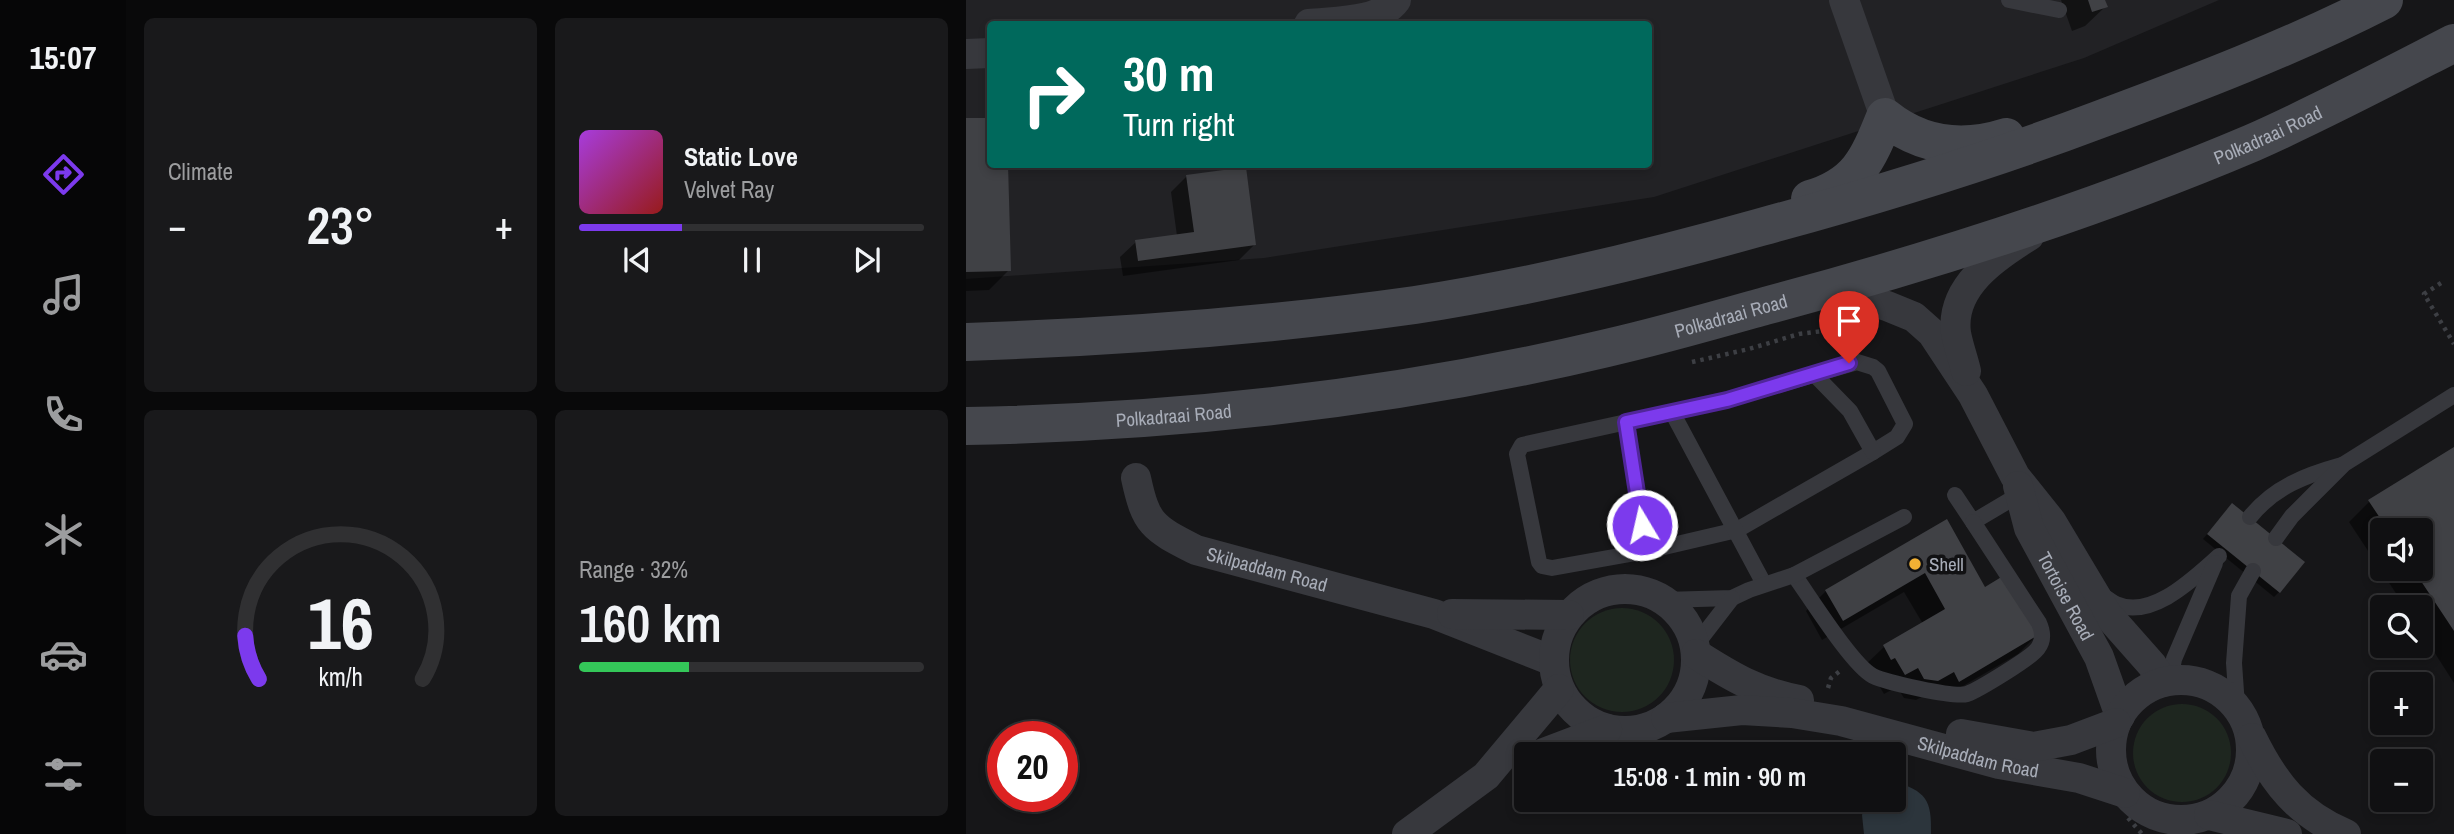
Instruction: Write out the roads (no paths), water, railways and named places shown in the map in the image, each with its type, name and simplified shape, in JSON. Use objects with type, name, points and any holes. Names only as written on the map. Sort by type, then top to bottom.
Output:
[{"type":"main road","points":[[966,342],[1103,337],[1282,322],[1490,292],[1640,261],[1964,169],[2199,82],[2337,24],[2384,0]]},
{"type":"main road","name":"Polkadraai Road","points":[[966,426],[1220,412],[1359,395],[1606,349],[1829,289],[2122,195],[2253,142],[2454,43]]},
{"type":"main road","points":[[1640,261],[1708,228],[1817,197],[1839,186],[1862,167],[1885,117],[1920,140],[1963,144],[1990,142],[2118,101],[2199,82]]},
{"type":"street","points":[[1336,21],[1362,18],[1390,9],[1396,0]]},
{"type":"street","points":[[1844,0],[1885,117]]},
{"type":"street","points":[[966,54],[987,53]]},
{"type":"street","name":"Tortoise Road","points":[[1973,395],[1956,333],[1961,302],[1973,280],[1985,266],[2026,237],[2065,215]]},
{"type":"street","name":"Tortoise Road","points":[[1829,289],[1914,317],[1932,333],[1973,395],[2021,487],[2052,521],[2106,613],[2166,682]]},
{"type":"street","name":"Skilpaddam Road","points":[[1136,478],[1142,508],[1154,525],[1195,550],[1434,614],[1556,675]]},
{"type":"street","name":"Tortoise Road","points":[[2021,487],[2029,528],[2099,657],[2118,719]]},
{"type":"street","points":[[1614,589],[1640,590],[1664,600],[1683,618],[1690,629],[1696,650],[1696,667],[1684,701],[1666,718],[1644,729],[1607,729],[1583,718],[1565,700],[1556,675],[1560,629],[1569,615],[1589,598],[1614,589]]},
{"type":"street","name":"Skilpaddam Road","points":[[1434,614],[1569,615]]},
{"type":"street","name":"Skilpaddam Road","points":[[1696,650],[1739,682],[1767,692],[2003,743],[2034,747],[2054,744],[2118,719]]},
{"type":"street","points":[[1486,776],[1556,675]]},
{"type":"street","points":[[2287,834],[2178,821],[2153,824],[2125,793],[2114,771],[2110,747],[2118,719],[2133,699],[2150,687],[2166,682],[2195,681],[2218,690],[2237,706],[2265,765],[2279,785],[2299,805],[2329,827],[2346,834]]},
{"type":"street","name":"Skilpaddam Road","points":[[1666,718],[1742,710],[1804,715],[1853,724],[1999,764],[2079,778],[2125,793]]},
{"type":"street","points":[[1573,742],[1607,729]]},
{"type":"street","points":[[2195,823],[2226,805],[2239,790],[2248,773],[2252,754],[2250,734]]},
{"type":"street","points":[[1407,834],[1486,776],[1514,765]]},
{"type":"lane","points":[[2009,0],[2059,10]]},
{"type":"lane","points":[[1857,362],[1878,371],[1905,424],[1897,437],[1874,452],[1737,530],[1647,551],[1552,568],[1542,566],[1517,454],[1522,445],[1672,412],[1727,400],[1857,362]]},
{"type":"lane","points":[[1814,374],[1850,411],[1874,452]]},
{"type":"lane","points":[[2250,517],[2261,502],[2290,483],[2344,464],[2454,395]]},
{"type":"lane","points":[[1672,412],[1764,584]]},
{"type":"lane","points":[[1626,422],[1647,551]]},
{"type":"lane","points":[[2276,538],[2292,516],[2344,464]]},
{"type":"lane","points":[[1973,522],[2021,487]]},
{"type":"lane","points":[[1794,575],[1836,634],[1870,675],[1943,693],[1967,694],[2029,658],[2038,649],[2042,630],[1955,495]]},
{"type":"lane","points":[[1664,600],[1732,598],[1794,575],[1904,517]]},
{"type":"lane","points":[[2091,588],[2118,605],[2138,607],[2162,600],[2185,586],[2222,552],[2166,682]]},
{"type":"lane","points":[[2237,706],[2234,663],[2239,596],[2253,571]]},
{"type":"lane","points":[[1696,650],[1732,598]]},
{"type":"place","name":"Shell","points":[[1915,564]]}]
